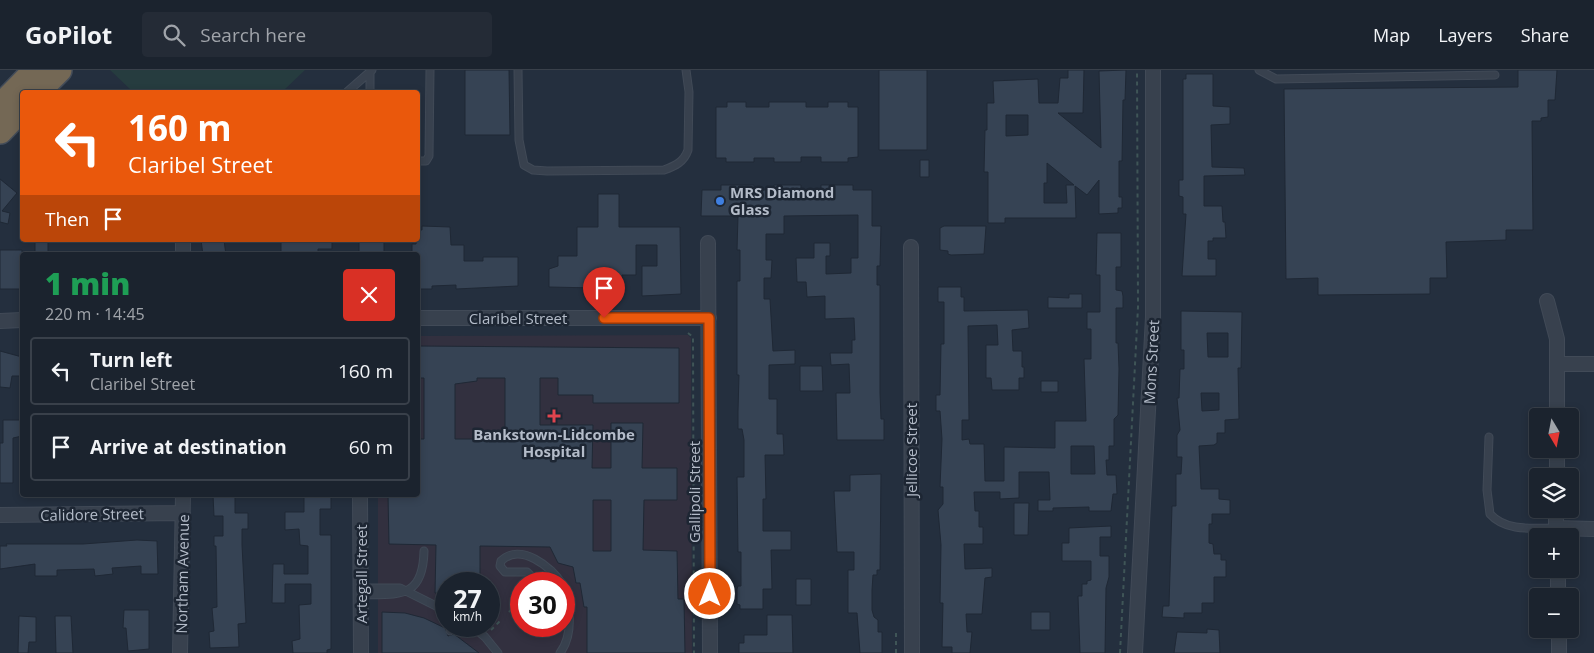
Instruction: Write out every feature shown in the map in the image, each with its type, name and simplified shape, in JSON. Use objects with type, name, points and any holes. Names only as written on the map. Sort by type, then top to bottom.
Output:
[{"type":"highway","points":[[0,106],[36,70]]},
{"type":"highway","points":[[39,90],[59,70]]},
{"type":"highway","points":[[0,131],[20,110]]},
{"type":"street","name":"Mons Street","points":[[1136,653],[1153,317],[1152,70]]},
{"type":"street","name":"Gallipoli Street","points":[[708,244],[710,653]]},
{"type":"street","name":"Jellicoe Street","points":[[911,247],[912,653]]},
{"type":"street","points":[[1547,301],[1557,339],[1557,408]]},
{"type":"street","name":"Claribel Street","points":[[420,318],[709,318]]},
{"type":"street","points":[[0,320],[20,320]]},
{"type":"street","points":[[1558,364],[1594,364]]},
{"type":"street","name":"Northam Avenue","points":[[180,653],[183,497]]},
{"type":"street","name":"Artegall Street","points":[[360,497],[361,653]]},
{"type":"street","name":"Calidore Street","points":[[0,514],[183,513]]},
{"type":"street","points":[[1579,530],[1594,529]]},
{"type":"street","points":[[1559,638],[1559,653]]},
{"type":"lane","points":[[420,162],[426,161],[429,156],[430,70]]},
{"type":"lane","points":[[518,70],[519,140],[524,165],[533,170],[557,171],[664,170],[680,162],[686,157],[688,150],[690,92],[686,70]]},
{"type":"lane","points":[[1259,70],[1276,79],[1495,75]]},
{"type":"lane","points":[[349,90],[371,71]]},
{"type":"lane","points":[[370,90],[371,71]]},
{"type":"lane","points":[[1489,437],[1487,490],[1490,514],[1500,522],[1529,529]]},
{"type":"lane","points":[[406,591],[422,576],[424,551]]},
{"type":"lane","points":[[526,572],[502,570],[501,561],[512,556],[536,558],[553,572]]},
{"type":"lane","points":[[361,591],[400,588],[435,605]]},
{"type":"lane","points":[[484,637],[498,653]]},
{"type":"lane","points":[[560,653],[565,646],[567,637]]},
{"type":"path","points":[[1120,653],[1138,307],[1137,70]]},
{"type":"path","name":"Gallipoli Street","points":[[688,334],[693,337],[694,653]]},
{"type":"path","points":[[896,632],[896,653]]},
{"type":"shaded area","name":"Bankstown-Lidcombe Hospital","points":[[688,335],[691,338],[692,653],[378,653],[378,497],[420,497],[420,336]]},
{"type":"green space","points":[[110,70],[305,70],[284,90],[131,90]]},
{"type":"building","points":[[465,70],[509,70],[510,135],[465,135]]},
{"type":"building","points":[[879,70],[927,70],[927,150],[879,150]]},
{"type":"building","points":[[1068,70],[1084,70],[1083,113],[1058,113],[1101,148],[1099,71],[1126,70],[1125,100],[1123,100],[1122,161],[1119,161],[1119,197],[1122,197],[1122,208],[1118,208],[1118,213],[1099,214],[1099,180],[1087,195],[1075,186],[1076,218],[1005,218],[1005,223],[988,223],[988,172],[984,172],[985,130],[987,130],[987,103],[994,103],[993,81],[1038,79],[1039,103],[1058,103],[1060,78],[1068,78]],"holes":[[[1006,115],[1028,115],[1028,135],[1006,136]],[[1047,163],[1074,185],[1066,185],[1067,203],[1044,203]]]},
{"type":"building","points":[[1518,70],[1557,70],[1555,100],[1548,100],[1548,117],[1541,118],[1541,121],[1532,121],[1533,230],[1506,230],[1506,240],[1446,242],[1447,278],[1430,278],[1430,294],[1318,295],[1318,278],[1286,279],[1284,89],[1518,87]]},
{"type":"building","points":[[1186,74],[1213,74],[1213,106],[1230,107],[1230,124],[1211,125],[1212,167],[1244,168],[1245,175],[1204,176],[1204,206],[1222,206],[1223,222],[1225,222],[1226,238],[1213,238],[1213,241],[1208,241],[1208,259],[1216,259],[1216,276],[1182,276],[1186,214],[1183,214],[1183,197],[1179,196],[1179,180],[1183,180],[1183,79],[1186,79]]},
{"type":"building","points":[[727,102],[746,102],[746,107],[769,107],[769,102],[806,102],[806,107],[828,107],[828,102],[848,102],[848,107],[858,107],[858,157],[848,158],[848,162],[821,162],[821,157],[801,157],[801,162],[774,162],[774,158],[754,158],[754,162],[726,162],[726,158],[716,158],[716,107],[727,107]]},
{"type":"building","points":[[920,160],[929,160],[929,177],[920,177]]},
{"type":"building","points":[[0,179],[17,193],[2,211],[10,213],[8,224],[0,222]]},
{"type":"building","points":[[721,185],[754,185],[754,190],[773,190],[774,185],[801,185],[801,190],[821,190],[821,185],[853,185],[853,190],[872,190],[872,226],[881,226],[880,266],[877,266],[877,285],[880,285],[880,393],[881,419],[884,419],[884,440],[837,440],[836,393],[850,393],[849,364],[831,365],[830,353],[852,353],[852,340],[855,340],[854,318],[825,319],[825,296],[807,297],[806,282],[797,282],[796,258],[814,258],[814,243],[830,243],[830,256],[826,256],[826,274],[851,273],[851,258],[858,258],[858,215],[784,216],[784,234],[766,234],[766,260],[772,260],[771,278],[764,278],[764,299],[770,299],[773,351],[795,350],[795,364],[769,365],[769,399],[777,399],[777,434],[783,434],[784,455],[765,455],[766,499],[763,499],[763,531],[791,531],[791,550],[771,550],[772,589],[763,589],[763,609],[740,609],[740,605],[737,604],[737,589],[738,586],[741,586],[741,552],[738,552],[737,477],[744,477],[744,440],[742,429],[738,429],[737,281],[740,281],[740,250],[737,250],[738,216],[701,216],[702,190],[721,190]]},
{"type":"building","points":[[598,194],[619,194],[619,227],[680,227],[681,294],[642,296],[642,266],[657,266],[657,245],[636,245],[636,275],[622,275],[622,286],[596,286],[596,288],[549,287],[549,269],[558,266],[558,256],[577,256],[577,227],[598,227]]},
{"type":"building","points":[[422,226],[450,227],[451,245],[464,245],[464,261],[483,261],[483,257],[518,257],[518,286],[456,289],[456,285],[432,286],[432,289],[420,289],[420,252],[412,252],[412,244],[420,242],[420,230],[422,230]]},
{"type":"building","points":[[944,226],[986,226],[984,254],[951,255],[948,254],[948,251],[940,250],[940,228]]},
{"type":"building","points":[[1097,233],[1121,233],[1121,267],[1116,267],[1116,290],[1122,291],[1123,296],[1123,308],[1116,308],[1116,343],[1118,343],[1119,369],[1118,415],[1114,419],[1114,446],[1109,446],[1109,460],[1106,460],[1107,475],[1116,475],[1117,494],[1113,494],[1111,511],[1089,511],[1089,507],[1053,508],[1053,511],[1038,511],[1038,500],[1050,500],[1049,472],[1019,472],[1019,498],[1000,499],[1000,492],[974,492],[975,511],[979,511],[979,527],[983,527],[983,544],[964,544],[965,569],[992,568],[992,577],[985,578],[982,614],[966,614],[967,632],[972,632],[970,653],[952,653],[952,647],[942,647],[943,603],[940,603],[941,545],[938,510],[943,504],[943,487],[940,487],[942,439],[940,411],[936,411],[936,395],[940,395],[941,344],[944,344],[944,302],[938,302],[938,287],[961,287],[961,297],[964,297],[964,311],[1028,310],[1029,328],[1012,330],[1013,351],[1022,351],[1022,367],[1024,367],[1024,378],[1019,378],[1019,390],[992,390],[991,378],[986,378],[986,345],[998,345],[997,325],[968,326],[969,420],[962,420],[962,440],[969,439],[970,444],[984,444],[985,481],[1004,481],[1004,447],[1055,448],[1055,421],[1086,421],[1084,359],[1091,359],[1091,329],[1087,329],[1087,312],[1100,312],[1100,275],[1096,275]],"holes":[[[1071,446],[1094,446],[1095,474],[1071,474]]]},
{"type":"building","points":[[35,242],[48,242],[48,252],[35,252]]},
{"type":"building","points":[[201,242],[224,242],[226,252],[203,252]]},
{"type":"building","points":[[281,242],[332,242],[332,249],[318,249],[318,252],[281,252]]},
{"type":"building","points":[[359,242],[384,242],[384,252],[359,252]]},
{"type":"building","points":[[0,250],[22,250],[20,252],[20,289],[0,289]]},
{"type":"building","points":[[1069,294],[1082,294],[1082,308],[1048,308],[1048,297],[1069,298]]},
{"type":"building","points":[[1181,311],[1242,312],[1241,368],[1238,368],[1239,419],[1225,420],[1225,433],[1217,433],[1217,443],[1199,446],[1201,489],[1219,489],[1219,499],[1230,500],[1230,514],[1212,514],[1212,524],[1209,524],[1209,543],[1213,544],[1214,554],[1221,554],[1221,560],[1226,560],[1226,577],[1214,577],[1214,603],[1202,603],[1202,613],[1184,613],[1184,618],[1162,617],[1163,606],[1169,606],[1172,506],[1176,506],[1176,474],[1181,474],[1182,457],[1177,457],[1177,435],[1180,430],[1177,398],[1179,398],[1180,369],[1184,369],[1184,350],[1181,350]],"holes":[[[1207,333],[1228,333],[1228,357],[1208,357]],[[1201,393],[1219,393],[1219,410],[1202,411]]]},
{"type":"building","points":[[420,346],[679,348],[679,403],[593,403],[593,395],[558,395],[558,378],[540,378],[540,425],[593,425],[592,468],[611,468],[611,423],[643,423],[642,468],[677,468],[677,500],[644,500],[643,550],[677,551],[678,599],[684,599],[685,653],[587,653],[587,607],[584,607],[580,583],[576,583],[573,567],[558,563],[550,547],[480,546],[480,572],[435,572],[436,545],[389,544],[388,497],[420,497],[420,439],[424,439],[424,378],[420,378]],"holes":[[[477,378],[505,378],[505,439],[455,439],[455,384],[477,381]],[[593,500],[611,500],[611,551],[593,551]]]},
{"type":"building","points":[[0,351],[20,356],[20,376],[12,376],[10,388],[0,387]]},
{"type":"building","points":[[800,366],[822,366],[823,391],[800,391]]},
{"type":"building","points":[[1041,381],[1058,381],[1058,392],[1041,392]]},
{"type":"building","points":[[3,420],[20,420],[20,436],[13,438],[13,483],[0,483],[0,443],[3,443]]},
{"type":"building","points":[[881,474],[880,570],[877,570],[877,575],[873,575],[872,610],[874,617],[878,620],[878,632],[882,632],[882,653],[860,653],[857,613],[848,613],[848,570],[854,570],[854,552],[837,552],[834,491],[850,491],[850,475]]},
{"type":"building","points":[[213,497],[235,497],[235,513],[248,513],[248,529],[242,529],[246,623],[238,624],[239,647],[210,648],[209,632],[214,631],[212,608],[217,607],[216,546],[214,546],[214,536],[223,536],[223,516],[214,516]]},
{"type":"building","points":[[304,497],[331,497],[331,509],[320,509],[320,535],[331,535],[331,649],[327,650],[327,653],[293,653],[292,641],[300,639],[299,605],[311,604],[311,584],[285,584],[285,603],[272,603],[273,564],[284,564],[284,574],[308,574],[308,546],[300,545],[299,529],[285,530],[285,512],[304,512]]},
{"type":"building","points":[[1014,503],[1029,503],[1028,535],[1014,535]]},
{"type":"building","points":[[1111,526],[1111,537],[1100,537],[1100,556],[1109,556],[1109,577],[1106,588],[1105,653],[1080,653],[1078,596],[1082,596],[1082,584],[1087,584],[1087,581],[1091,580],[1091,561],[1062,561],[1062,543],[1069,543],[1069,528]]},
{"type":"building","points":[[137,540],[157,541],[158,574],[141,574],[141,566],[112,568],[113,574],[95,576],[94,569],[57,570],[57,576],[35,576],[35,564],[0,569],[0,546],[7,546],[6,544],[83,544]]},
{"type":"building","points":[[796,579],[811,579],[811,605],[796,605]]},
{"type":"building","points":[[124,610],[149,610],[149,649],[128,651],[126,628],[123,628]]},
{"type":"building","points":[[382,612],[405,613],[424,618],[435,623],[435,637],[458,637],[479,653],[382,653]]},
{"type":"building","points":[[1031,612],[1050,612],[1050,630],[1031,630]]},
{"type":"building","points":[[767,615],[792,615],[793,653],[739,653],[739,643],[744,643],[744,635],[767,635]]},
{"type":"building","points":[[19,616],[36,617],[36,642],[29,642],[28,653],[18,653]]},
{"type":"building","points":[[55,616],[71,616],[73,653],[56,653]]},
{"type":"building","points":[[1207,629],[1219,630],[1220,653],[1174,653],[1177,632],[1207,633]]},
{"type":"place","name":"MRS Diamond Glass","points":[[720,201]]},
{"type":"place","name":"Bankstown-Lidcombe Hospital","points":[[554,416]]},
{"type":"route","points":[[604,318],[709,318],[710,594]]}]
